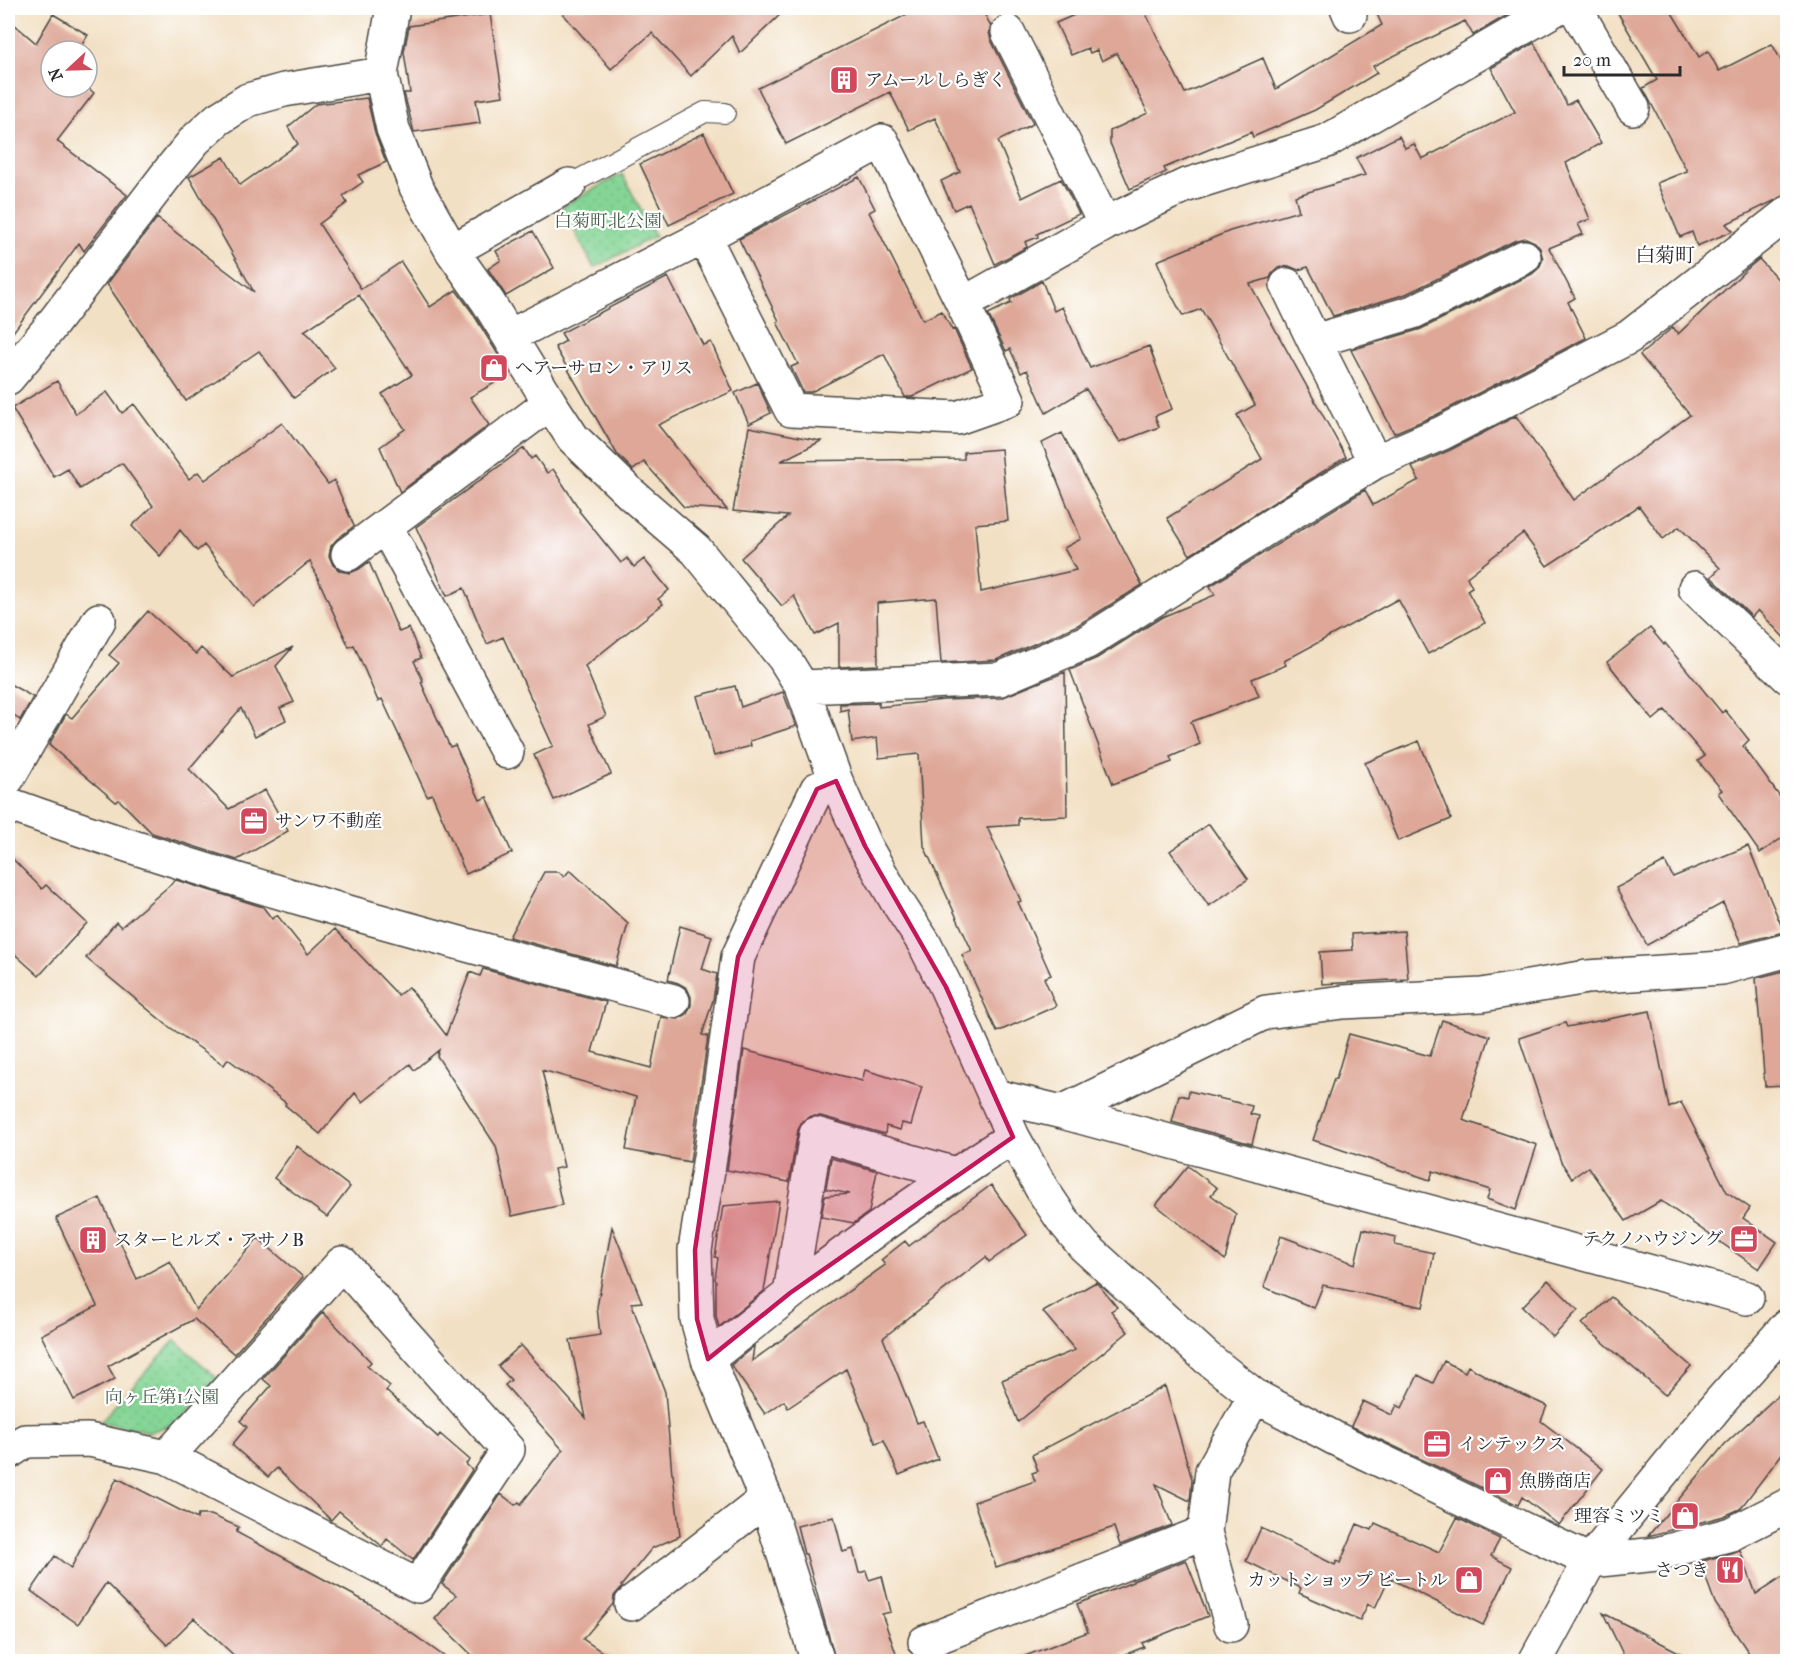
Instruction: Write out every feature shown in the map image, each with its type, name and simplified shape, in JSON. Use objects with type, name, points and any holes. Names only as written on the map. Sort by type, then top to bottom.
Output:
[{"type":"street","points":[[393,8],[381,74],[393,129],[416,187],[452,251],[510,336],[573,438],[631,494],[696,550],[784,658],[802,687],[836,781],[865,846],[924,943],[946,987],[1012,1137],[1042,1189],[1084,1246],[1207,1358],[1255,1396],[1335,1439],[1590,1561],[1657,1554],[1731,1534],[1788,1505]]},
{"type":"street","points":[[963,304],[1105,224],[1184,186],[1327,141],[1557,8]]},
{"type":"street","points":[[1575,8],[1633,108]]},
{"type":"street","points":[[1008,32],[1105,224]]},
{"type":"street","points":[[8,378],[47,331],[177,161],[218,119],[248,100],[284,90],[381,74]]},
{"type":"street","points":[[510,336],[704,237],[882,141],[1008,400],[957,417],[791,410],[704,237]]},
{"type":"street","points":[[452,251],[569,185]]},
{"type":"street","points":[[802,687],[1000,679],[1087,642],[1375,462],[1442,432],[1629,337],[1758,234],[1788,213]]},
{"type":"street","points":[[1314,341],[1413,312],[1524,257]]},
{"type":"street","points":[[1287,285],[1375,462]]},
{"type":"street","points":[[348,554],[550,404]]},
{"type":"street","points":[[386,527],[507,752]]},
{"type":"street","points":[[1695,588],[1788,677]]},
{"type":"street","points":[[8,778],[99,620]]},
{"type":"street","points":[[818,1662],[766,1499],[708,1359],[697,1319],[695,1250],[738,957],[817,789],[836,781]]},
{"type":"street","points":[[8,804],[92,834],[353,914],[673,1000]]},
{"type":"street","points":[[1062,1112],[1266,1012],[1343,1002],[1482,995],[1587,977],[1722,968],[1788,950]]},
{"type":"street","points":[[995,1096],[1062,1112],[1747,1298]]},
{"type":"street","points":[[790,1293],[816,1134],[956,1174]]},
{"type":"street","points":[[708,1359],[790,1293],[956,1174],[1012,1137]]},
{"type":"street","points":[[8,1453],[25,1442],[90,1440],[167,1457],[418,1586],[508,1450],[342,1263],[167,1457]]},
{"type":"street","points":[[1535,1662],[1590,1561],[1719,1403],[1788,1325]]},
{"type":"street","points":[[1231,1626],[1205,1532],[1212,1471],[1255,1396]]},
{"type":"street","points":[[632,1604],[766,1499]]},
{"type":"street","points":[[925,1642],[1205,1532]]},
{"type":"lane","points":[[569,185],[705,112],[725,113]]},
{"type":"highlighted area","points":[[836,781],[865,846],[946,987],[1013,1137],[790,1293],[708,1359],[697,1319],[695,1250],[738,957],[817,789]]},
{"type":"green space","name":"白菊町北公園","points":[[622,174],[655,236],[594,268],[562,206]]},
{"type":"green space","name":"向ヶ丘第1公園","points":[[175,1340],[217,1378],[179,1422],[150,1432],[100,1422]]},
{"type":"building","points":[[558,8],[787,8],[740,53],[732,36],[691,76],[652,33],[611,69]]},
{"type":"building","points":[[920,8],[981,8],[991,26],[989,32],[991,40],[1033,124],[998,141],[1022,198],[1061,179],[1079,214],[1037,234],[1038,237],[1025,242],[1027,247],[995,264],[969,203],[954,210],[941,181],[960,172],[935,118],[909,130],[890,92],[786,144],[758,88]]},
{"type":"building","points":[[1090,8],[1143,8],[1185,93],[1263,58],[1276,89],[1382,25],[1374,8],[1514,8],[1516,10],[1473,35],[1465,21],[1373,66],[1377,73],[1315,110],[1253,137],[1251,132],[1164,168],[1166,172],[1130,189],[1110,143],[1110,131],[1148,113],[1117,53],[1102,61],[1097,50],[1090,53],[1088,48],[1071,55],[1056,23]]},
{"type":"building","points":[[1615,8],[1669,8],[1699,57],[1708,51],[1719,71],[1772,44],[1788,73],[1788,194],[1726,224],[1733,231],[1697,246],[1692,232],[1680,237],[1657,183],[1687,171],[1643,88],[1657,80]]},
{"type":"building","points":[[53,14],[88,35],[86,39],[39,39],[39,99],[89,99],[57,141],[127,195],[84,251],[79,243],[8,339],[8,19],[36,43]]},
{"type":"building","points":[[490,14],[503,96],[476,100],[480,123],[414,132],[404,93],[410,93],[404,52],[409,26]]},
{"type":"building","points":[[1534,43],[1567,105],[1576,100],[1601,143],[1566,163],[1590,219],[1578,224],[1583,234],[1549,248],[1575,298],[1568,302],[1586,338],[1434,416],[1394,433],[1351,350],[1421,329],[1532,274],[1539,268],[1543,259],[1540,248],[1535,242],[1526,238],[1516,240],[1406,294],[1333,316],[1308,267],[1298,270],[1289,266],[1278,268],[1270,278],[1250,284],[1346,457],[1190,555],[1167,518],[1262,459],[1237,415],[1255,405],[1201,309],[1183,316],[1157,261],[1230,231],[1299,211],[1295,196],[1365,175],[1356,158],[1399,136],[1405,148],[1414,144],[1422,159],[1515,112],[1491,68]]},
{"type":"building","points":[[367,98],[375,133],[386,162],[358,175],[363,182],[343,196],[347,203],[319,224],[361,289],[401,262],[430,307],[456,290],[510,374],[470,397],[489,425],[400,492],[380,447],[405,429],[382,394],[412,375],[359,295],[304,331],[335,368],[294,398],[259,351],[186,401],[107,284],[157,218],[254,292],[189,177],[224,157],[240,185],[298,144],[288,127],[316,104]]},
{"type":"building","points":[[704,133],[733,194],[669,225],[640,164]]},
{"type":"building","points":[[859,177],[875,209],[869,212],[923,320],[942,311],[952,330],[954,329],[972,368],[912,397],[905,397],[884,354],[811,392],[803,392],[791,367],[798,364],[739,239]]},
{"type":"building","points":[[533,231],[554,268],[506,296],[488,269],[501,260],[496,251]]},
{"type":"building","points":[[1759,259],[1788,290],[1788,642],[1758,610],[1752,617],[1711,577],[1720,568],[1679,527],[1663,539],[1639,506],[1547,566],[1523,533],[1467,577],[1472,587],[1467,590],[1485,623],[1428,654],[1398,599],[1284,661],[1286,665],[1252,679],[1259,696],[1191,722],[1200,744],[1170,757],[1172,762],[1113,784],[1070,670],[1097,658],[1162,617],[1215,595],[1210,586],[1365,490],[1373,505],[1419,480],[1412,467],[1516,416],[1574,500],[1690,415],[1640,355],[1673,327],[1678,334]]},
{"type":"building","points":[[668,277],[703,345],[711,342],[733,391],[658,425],[727,510],[684,507],[644,462],[633,470],[617,454],[555,347],[566,341],[561,333]]},
{"type":"building","points":[[1042,281],[1054,311],[1062,307],[1090,368],[1149,346],[1172,409],[1155,416],[1159,427],[1120,442],[1086,389],[1046,413],[1027,370],[1021,373],[1010,349],[1006,351],[988,314],[1011,303],[1010,299]]},
{"type":"building","points":[[57,381],[76,414],[107,392],[122,413],[134,404],[189,479],[198,472],[205,480],[282,423],[328,484],[334,480],[354,526],[331,546],[329,556],[333,565],[340,571],[350,573],[369,562],[399,632],[409,628],[421,658],[414,661],[423,681],[421,682],[450,747],[455,745],[480,800],[487,797],[512,853],[466,874],[432,794],[427,796],[382,699],[378,701],[354,645],[349,647],[310,561],[254,607],[204,545],[197,551],[180,530],[160,556],[132,526],[153,506],[122,463],[80,489],[68,469],[54,477],[12,408]]},
{"type":"building","points":[[757,383],[771,413],[749,424],[735,393]]},
{"type":"building","points":[[749,427],[821,441],[781,461],[964,459],[964,452],[1001,449],[1008,521],[975,524],[981,592],[1076,570],[1064,548],[1081,539],[1042,443],[1062,433],[1142,585],[1078,625],[996,660],[941,663],[936,598],[877,603],[878,665],[839,667],[839,623],[815,635],[794,596],[782,606],[741,558],[788,516],[733,511]]},
{"type":"building","points":[[524,448],[531,459],[535,456],[547,473],[553,469],[579,511],[621,563],[627,558],[634,567],[644,559],[669,590],[658,599],[663,604],[585,666],[606,716],[589,724],[611,774],[554,800],[534,755],[553,746],[503,637],[487,644],[464,588],[447,596],[416,527]]},
{"type":"building","points":[[148,611],[196,654],[201,648],[233,677],[293,647],[276,666],[294,702],[280,708],[286,720],[255,736],[241,708],[189,769],[229,809],[265,790],[288,831],[237,860],[152,833],[119,800],[116,802],[49,745],[66,714],[72,718],[119,663],[109,655]]},
{"type":"building","points":[[1650,628],[1722,713],[1725,710],[1749,740],[1743,746],[1788,808],[1788,834],[1760,853],[1718,793],[1722,790],[1698,761],[1705,756],[1665,710],[1653,720],[1607,662]]},
{"type":"building","points":[[1065,672],[1067,816],[1018,818],[1018,825],[987,827],[1021,901],[1018,902],[1051,975],[1044,978],[1056,1006],[997,1032],[962,955],[972,951],[924,846],[919,754],[879,758],[877,738],[852,742],[848,709],[840,711],[840,704],[879,703],[879,707],[944,700],[1001,698]]},
{"type":"building","points":[[8,683],[33,697],[20,720],[8,710]]},
{"type":"building","points":[[735,686],[741,707],[783,692],[796,726],[750,741],[751,746],[714,756],[697,696]]},
{"type":"building","points":[[1419,741],[1451,819],[1398,841],[1365,763]]},
{"type":"building","points":[[1209,824],[1248,879],[1209,906],[1170,851]]},
{"type":"building","points":[[1748,846],[1784,932],[1741,943],[1723,903],[1647,945],[1616,888],[1665,862],[1673,877]]},
{"type":"building","points":[[8,854],[42,889],[46,885],[87,923],[39,976],[8,948]]},
{"type":"building","points":[[570,870],[628,924],[616,966],[509,937],[544,872],[559,872],[564,877]]},
{"type":"building","points":[[176,880],[263,907],[272,919],[277,915],[308,954],[335,929],[398,995],[409,987],[446,1035],[470,972],[480,976],[483,969],[606,1002],[592,1052],[651,1068],[661,1017],[678,1019],[687,1014],[691,1005],[691,997],[687,988],[668,980],[680,926],[712,936],[702,969],[717,974],[713,1000],[702,1035],[708,1036],[690,1162],[626,1150],[636,1097],[542,1070],[564,1167],[554,1169],[562,1205],[512,1216],[496,1146],[437,1056],[439,1050],[414,1070],[410,1064],[363,1102],[355,1093],[320,1134],[285,1105],[286,1103],[228,1059],[224,1065],[168,1026],[86,958],[116,922],[121,927]]},
{"type":"building","points":[[1404,931],[1408,979],[1322,984],[1320,952],[1353,950],[1352,934]]},
{"type":"building","points":[[1788,970],[1788,1085],[1765,1086],[1756,978]]},
{"type":"building","points":[[1650,1011],[1669,1108],[1681,1102],[1727,1192],[1750,1208],[1743,1218],[1777,1242],[1759,1269],[1661,1201],[1626,1221],[1588,1167],[1572,1178],[1561,1162],[1519,1038],[1565,1023],[1567,1027]]},
{"type":"building","points":[[1442,1020],[1490,1036],[1463,1120],[1537,1145],[1516,1210],[1487,1199],[1490,1190],[1433,1171],[1430,1180],[1313,1140],[1334,1079],[1336,1079],[1349,1034],[1430,1056]]},
{"type":"building","points":[[744,1050],[862,1081],[865,1070],[922,1087],[911,1125],[902,1123],[900,1130],[886,1126],[885,1134],[821,1116],[811,1116],[802,1121],[798,1130],[789,1182],[727,1170]]},
{"type":"building","points":[[1189,1091],[1252,1106],[1250,1114],[1259,1116],[1252,1144],[1172,1122],[1179,1095],[1188,1097]]},
{"type":"building","points":[[297,1146],[350,1187],[327,1217],[274,1178]]},
{"type":"building","points":[[831,1158],[877,1171],[869,1212],[854,1223],[821,1217],[825,1196],[850,1194],[826,1189]]},
{"type":"building","points":[[1188,1166],[1217,1188],[1211,1195],[1236,1214],[1225,1260],[1156,1205]]},
{"type":"building","points":[[991,1185],[1027,1235],[989,1262],[986,1257],[883,1338],[917,1423],[923,1421],[938,1459],[899,1475],[884,1440],[876,1443],[846,1369],[788,1408],[784,1401],[765,1414],[731,1365],[754,1346],[752,1361],[885,1265],[881,1260],[905,1241],[909,1246]]},
{"type":"building","points":[[100,1198],[137,1279],[170,1261],[196,1310],[258,1238],[303,1277],[234,1354],[194,1319],[108,1366],[115,1379],[74,1400],[41,1335],[97,1306],[56,1218]]},
{"type":"building","points":[[779,1201],[764,1291],[719,1327],[716,1316],[715,1279],[718,1258],[715,1257],[723,1206]]},
{"type":"building","points":[[612,1227],[642,1302],[631,1303],[665,1392],[680,1536],[652,1548],[614,1596],[613,1604],[583,1639],[617,1662],[479,1662],[435,1619],[456,1595],[442,1584],[501,1494],[515,1505],[519,1502],[521,1504],[563,1450],[505,1385],[511,1380],[498,1366],[521,1345],[586,1418],[570,1340],[600,1335],[597,1307]]},
{"type":"building","points":[[1363,1229],[1396,1237],[1395,1245],[1434,1253],[1423,1307],[1323,1285],[1314,1308],[1264,1287],[1281,1236],[1355,1264]]},
{"type":"building","points":[[1548,1280],[1578,1310],[1553,1337],[1522,1307]]},
{"type":"building","points":[[1096,1282],[1117,1307],[1111,1311],[1128,1332],[1018,1422],[1002,1380],[1075,1350],[1043,1312]]},
{"type":"building","points":[[1611,1297],[1691,1366],[1665,1395],[1582,1324]]},
{"type":"building","points":[[323,1312],[371,1362],[367,1366],[390,1386],[386,1391],[438,1437],[440,1434],[470,1460],[466,1464],[472,1470],[413,1560],[387,1539],[382,1546],[339,1511],[331,1520],[277,1468],[268,1477],[232,1445],[247,1427],[240,1421],[271,1386],[263,1379]]},
{"type":"building","points":[[1444,1361],[1465,1372],[1468,1366],[1505,1387],[1547,1406],[1541,1421],[1603,1469],[1559,1525],[1522,1497],[1518,1505],[1351,1426],[1363,1401],[1392,1415],[1397,1405],[1402,1408],[1418,1375],[1433,1383]]},
{"type":"building","points":[[1165,1386],[1192,1479],[1190,1501],[1156,1484],[1172,1525],[1120,1545],[1114,1527],[996,1567],[974,1502],[1035,1481],[1032,1473],[1038,1471],[1032,1455]]},
{"type":"building","points":[[1788,1386],[1788,1446],[1740,1509],[1724,1516],[1648,1536],[1725,1444]]},
{"type":"building","points":[[117,1478],[197,1519],[198,1515],[211,1515],[239,1527],[236,1532],[370,1604],[452,1662],[241,1662],[194,1618],[167,1645],[106,1583],[78,1624],[31,1591],[55,1556],[71,1568]]},
{"type":"building","points":[[834,1517],[843,1552],[853,1549],[859,1573],[866,1571],[869,1580],[882,1576],[891,1612],[882,1614],[899,1662],[836,1662],[797,1526]]},
{"type":"building","points":[[1457,1518],[1500,1539],[1491,1556],[1512,1567],[1483,1625],[1389,1578],[1375,1608],[1368,1604],[1360,1620],[1299,1593],[1301,1588],[1246,1561],[1261,1528],[1335,1565],[1337,1561],[1340,1563],[1357,1524],[1372,1530],[1375,1523],[1439,1552]]},
{"type":"building","points":[[1740,1550],[1756,1594],[1788,1573],[1788,1662],[1755,1662],[1715,1603],[1700,1562]]},
{"type":"building","points":[[1186,1560],[1208,1616],[1142,1643],[1144,1647],[1106,1662],[1017,1662],[1017,1659],[1088,1632],[1077,1604]]},
{"type":"building","points":[[1603,1613],[1698,1662],[1627,1662]]},
{"type":"place","name":"アムールしらぎく","points":[[844,80]]},
{"type":"place","name":"ヘアーサロン・アリス","points":[[494,368]]},
{"type":"place","name":"サンワ不動産","points":[[254,821]]},
{"type":"place","name":"テクノハウジング","points":[[1744,1239]]},
{"type":"place","name":"スターヒルズ・アサノB","points":[[93,1240]]},
{"type":"place","name":"インテックス","points":[[1437,1444]]},
{"type":"place","name":"魚勝商店","points":[[1498,1481]]},
{"type":"place","name":"理容ミツミ","points":[[1685,1516]]},
{"type":"place","name":"さつき","points":[[1730,1570]]},
{"type":"place","name":"カットショップ ビートル","points":[[1469,1580]]},
{"type":"district","name":"白菊町","points":[[1665,255]]}]
